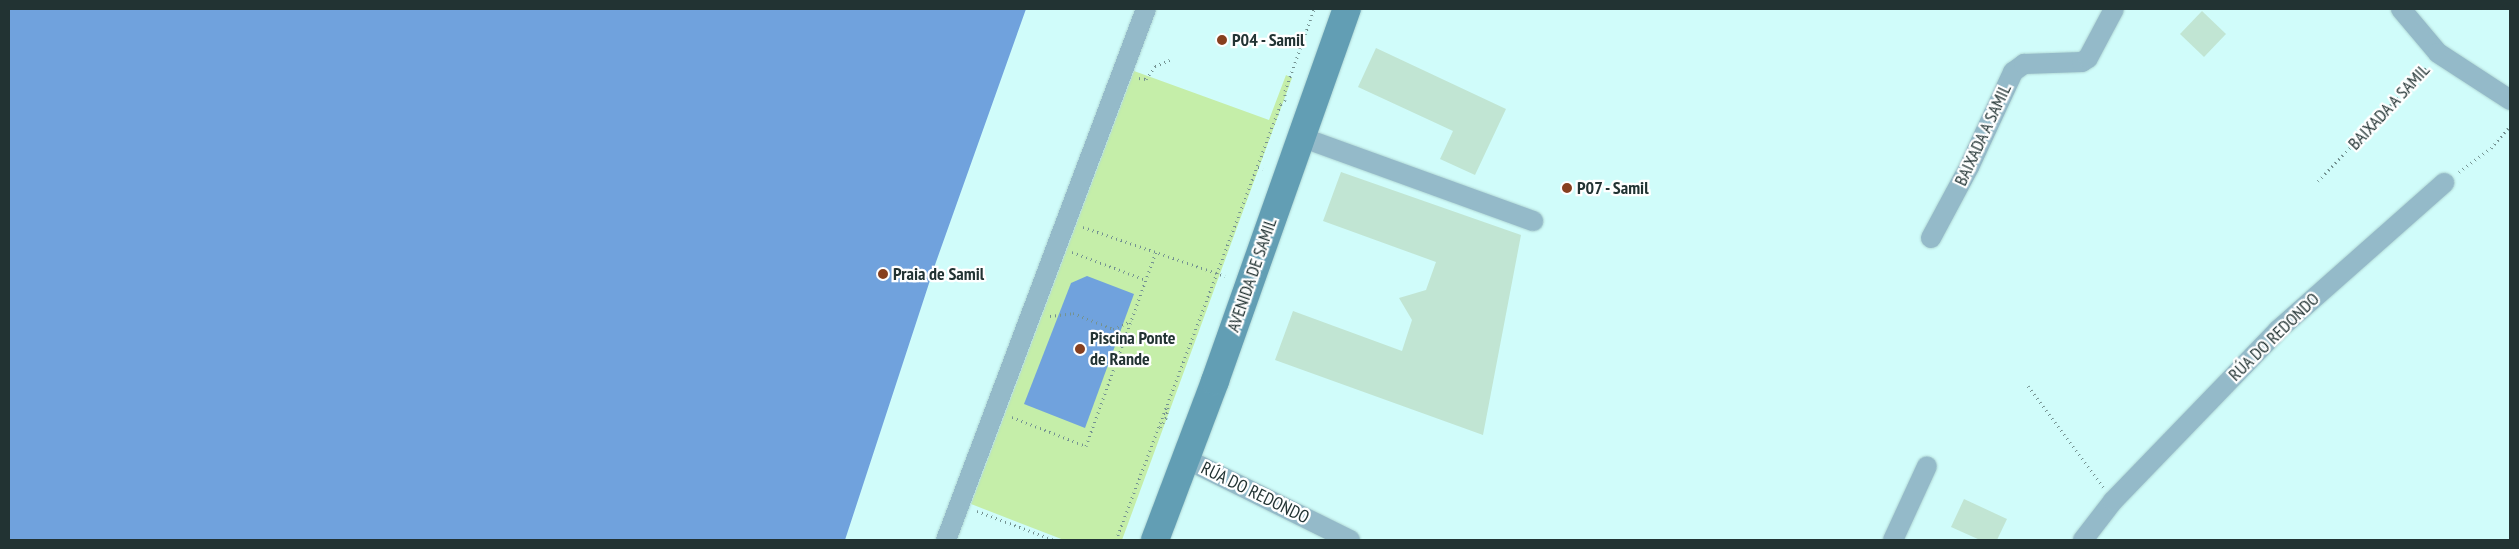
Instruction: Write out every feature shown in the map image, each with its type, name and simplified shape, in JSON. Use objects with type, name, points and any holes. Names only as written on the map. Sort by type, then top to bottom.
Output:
[{"type":"main road","name":"AVENIDA DE SAMIL","points":[[1155,540],[1186,459],[1347,9]]},
{"type":"street","points":[[946,540],[1146,9]]},
{"type":"street","name":"BAIXADA A SAMIL","points":[[1931,238],[1969,166],[2013,72],[2024,64],[2082,62],[2088,58],[2114,9]]},
{"type":"street","name":"BAIXADA A SAMIL","points":[[2401,9],[2438,54],[2510,100]]},
{"type":"street","points":[[1301,137],[1532,222]]},
{"type":"street","name":"RÚA DO REDONDO","points":[[2083,540],[2113,501],[2278,330],[2444,183]]},
{"type":"street","name":"RÚA DO REDONDO","points":[[1186,459],[1350,540]]},
{"type":"street","points":[[1893,540],[1927,466]]},
{"type":"path","points":[[1160,427],[1169,419],[1168,407],[1285,100],[1285,92],[1314,9]]},
{"type":"path","points":[[1303,39],[1309,42]]},
{"type":"path","name":"BAIXADA A SAMIL","points":[[2318,181],[2371,128],[2438,54]]},
{"type":"path","points":[[1121,74],[1146,79],[1154,66],[1170,60]]},
{"type":"path","points":[[2444,183],[2491,148],[2510,126]]},
{"type":"path","points":[[1258,167],[1263,169]]},
{"type":"path","points":[[1066,220],[1225,276]]},
{"type":"path","points":[[1056,246],[1146,280]]},
{"type":"path","points":[[995,411],[1086,446],[1156,252]]},
{"type":"path","points":[[1054,317],[1074,313],[1113,329],[1126,325],[1131,321]]},
{"type":"path","points":[[2028,386],[2113,501]]},
{"type":"path","points":[[1116,540],[1160,427],[1164,409],[1168,407]]},
{"type":"path","points":[[960,504],[1054,540]]},
{"type":"green space","points":[[1134,71],[1269,120],[1286,75],[1292,78],[1122,540],[1064,540],[971,504]]},
{"type":"water","points":[[9,9],[1026,9],[936,262],[845,540],[9,540]]},
{"type":"water","name":"Piscina Ponte de Rande","points":[[1087,276],[1134,294],[1085,428],[1024,404],[1071,283]]},
{"type":"building","points":[[2202,11],[2226,34],[2204,57],[2180,34]]},
{"type":"building","points":[[1376,48],[1506,109],[1475,175],[1440,159],[1453,131],[1358,87]]},
{"type":"building","points":[[1341,172],[1521,235],[1483,435],[1275,360],[1293,311],[1402,351],[1412,320],[1399,298],[1426,290],[1436,262],[1323,221]]},
{"type":"building","points":[[1964,499],[2007,519],[1997,540],[1980,540],[1951,527]]},
{"type":"place","name":"P04 - Samil","points":[[1222,40]]},
{"type":"place","name":"P07 - Samil","points":[[1567,188]]},
{"type":"place","name":"Praia de Samil","points":[[883,274]]},
{"type":"place","name":"Piscina Ponte de Rande","points":[[1080,349]]}]
